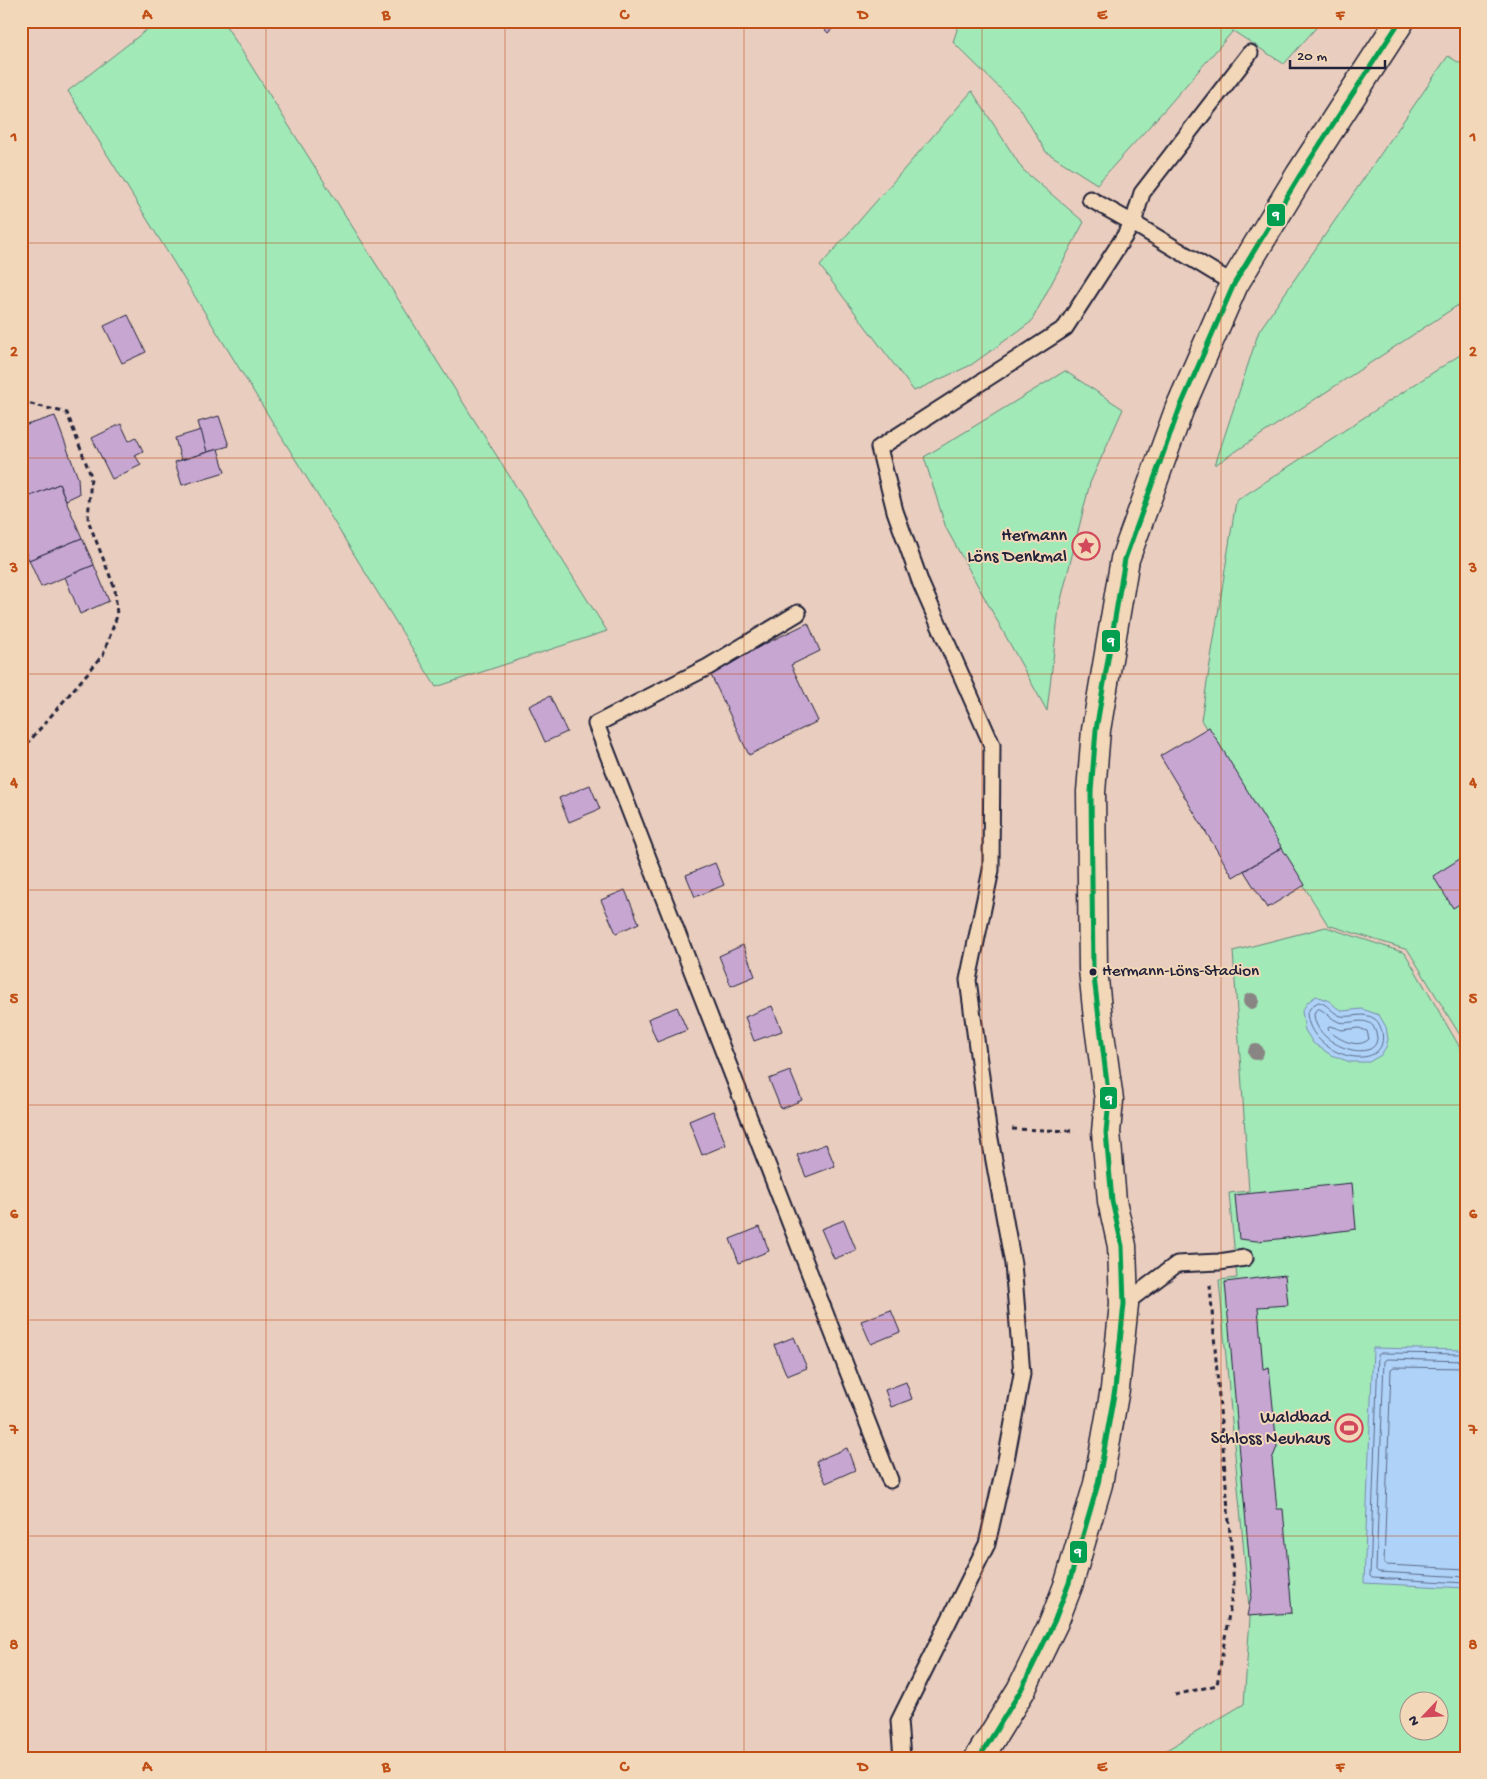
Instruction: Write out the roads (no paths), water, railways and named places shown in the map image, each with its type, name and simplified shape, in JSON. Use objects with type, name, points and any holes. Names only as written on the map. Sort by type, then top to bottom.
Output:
[{"type":"street","points":[[979,1758],[1021,1690],[1054,1622],[1098,1484],[1115,1389],[1124,1304],[1122,1246],[1112,1201],[1106,1132],[1108,1092],[1093,969],[1091,792],[1096,730],[1125,559],[1178,410],[1234,284],[1300,175],[1400,21]]},
{"type":"lane","points":[[902,1758],[899,1721],[986,1544],[1006,1460],[1022,1374],[1013,1264],[988,1128],[968,980],[991,870],[992,745],[921,584],[895,511],[880,448],[1065,328],[1133,223],[1142,193],[1250,53]]},
{"type":"lane","points":[[1090,199],[1234,284]]},
{"type":"lane","points":[[798,613],[708,667],[596,724],[890,1480]]},
{"type":"lane","points":[[1124,1304],[1177,1264],[1245,1258]]},
{"type":"water","points":[[1316,996],[1329,1001],[1343,1011],[1362,1009],[1379,1015],[1386,1027],[1388,1039],[1381,1055],[1369,1062],[1350,1062],[1331,1055],[1313,1043],[1305,1030],[1302,1011],[1308,1002]]},
{"type":"water","points":[[1373,1348],[1466,1350],[1466,1588],[1364,1583]]},
{"type":"place","name":"Hermann Löns Denkmal","points":[[1086,546]]},
{"type":"place","name":"Hermann-Löns-Stadion","points":[[1093,972]]},
{"type":"place","name":"Waldbad Schloss Neuhaus","points":[[1349,1428]]}]
